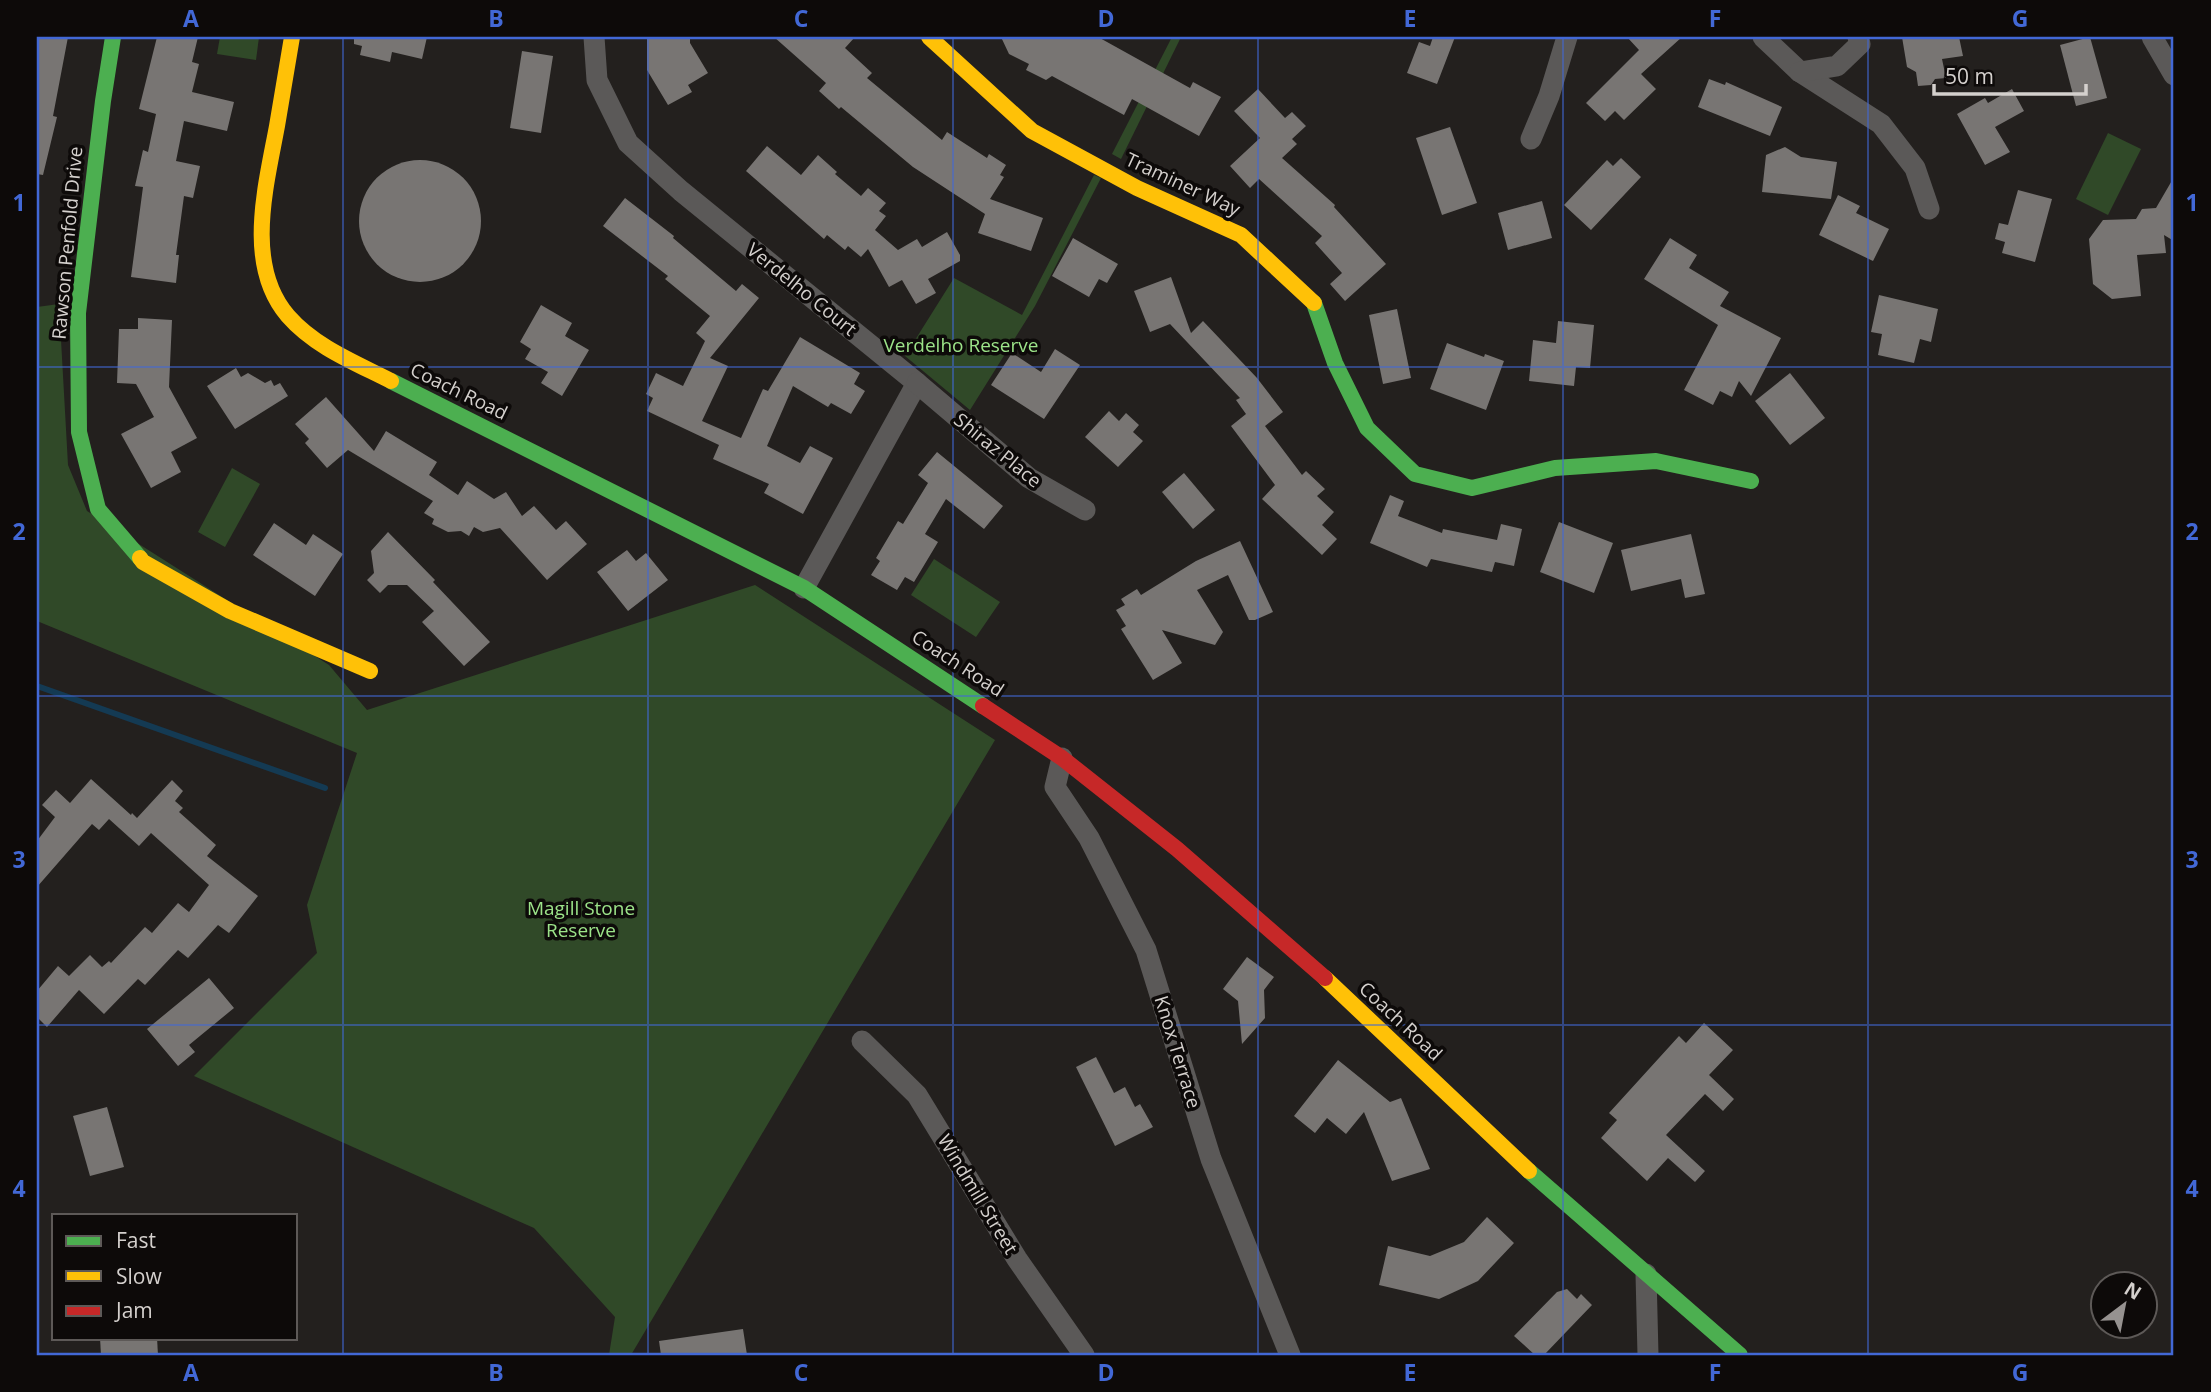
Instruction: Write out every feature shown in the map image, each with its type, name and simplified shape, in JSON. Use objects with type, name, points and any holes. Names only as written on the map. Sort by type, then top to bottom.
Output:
[{"type":"street","name":"Rawson Penfold Drive","points":[[113,37],[78,313],[79,432],[98,509],[144,562],[230,611],[370,671]]},
{"type":"street","name":"Coach Road","points":[[292,37],[268,181],[263,243],[271,287],[282,309],[293,321],[313,339],[337,354],[804,588],[1062,758],[1177,849],[1327,980],[1547,1188],[1740,1355]]},
{"type":"street","name":"Verdelho Court","points":[[594,37],[597,80],[628,143],[681,191],[917,383]]},
{"type":"street","name":"Traminer Way","points":[[929,37],[1032,131],[1137,188],[1241,235],[1252,244],[1313,301],[1335,363],[1367,428],[1415,474],[1472,488],[1555,468],[1656,461],[1751,481]]},
{"type":"street","points":[[1531,139],[1549,96],[1567,37]]},
{"type":"street","points":[[1763,37],[1800,72],[1881,124],[1915,168],[1929,209]]},
{"type":"street","points":[[1800,72],[1837,66],[1860,44],[1858,37]]},
{"type":"street","points":[[2152,37],[2174,75]]},
{"type":"street","points":[[804,588],[917,383]]},
{"type":"street","name":"Shiraz Place","points":[[917,383],[1029,478],[1085,510]]},
{"type":"street","name":"Knox Terrace","points":[[1062,758],[1055,787],[1089,838],[1146,950],[1211,1159],[1290,1355]]},
{"type":"street","name":"Windmill Street","points":[[862,1041],[917,1095],[1017,1259],[1084,1355]]},
{"type":"street","points":[[1646,1274],[1647,1355]]},
{"type":"green space","points":[[220,37],[259,37],[256,60],[217,54]]},
{"type":"green space","points":[[1172,37],[1181,37],[1121,159],[1112,154]]},
{"type":"green space","points":[[2108,133],[2141,149],[2108,215],[2076,199]]},
{"type":"green space","name":"Verdelho Reserve","points":[[1094,175],[1101,178],[1035,306],[970,410],[905,356],[954,278],[1022,315]]},
{"type":"green space","name":"Magill Stone Reserve","points":[[59,304],[68,465],[87,511],[329,665],[367,710],[755,585],[995,740],[631,1355],[609,1355],[615,1317],[534,1228],[194,1076],[317,953],[307,905],[357,753],[37,621],[37,307]]},
{"type":"green space","points":[[232,468],[260,484],[225,547],[198,532]]},
{"type":"green space","points":[[934,559],[1000,602],[976,637],[911,595]]},
{"type":"building","points":[[37,37],[68,37],[53,116],[57,117],[43,175],[37,174]]},
{"type":"building","points":[[157,37],[198,37],[192,62],[199,64],[192,92],[234,102],[227,131],[184,121],[176,161],[200,166],[193,198],[184,196],[176,255],[179,255],[176,283],[131,277],[143,187],[135,186],[143,150],[148,152],[156,114],[139,109]]},
{"type":"building","points":[[354,37],[427,37],[422,59],[392,52],[390,62],[360,55],[362,46],[354,44]]},
{"type":"building","points":[[647,37],[690,37],[690,43],[708,73],[688,85],[692,92],[668,105],[647,70]]},
{"type":"building","points":[[774,37],[855,37],[845,48],[872,73],[867,78],[942,140],[947,132],[987,158],[989,154],[1006,165],[1000,175],[1004,177],[990,199],[1043,218],[1031,251],[978,233],[985,214],[913,167],[841,107],[839,109],[819,91],[826,83]]},
{"type":"building","points":[[1001,37],[1098,37],[1190,88],[1193,82],[1221,97],[1199,136],[1132,99],[1124,115],[1052,76],[1046,80],[1026,70],[1029,64],[1009,54]]},
{"type":"building","points":[[1433,37],[1455,37],[1437,84],[1407,73],[1419,42],[1430,46]]},
{"type":"building","points":[[1627,37],[1682,37],[1641,74],[1656,89],[1624,120],[1615,111],[1605,121],[1586,103],[1639,50]]},
{"type":"building","points":[[1902,37],[1959,37],[1963,56],[1942,59],[1946,78],[1935,79],[1931,85],[1918,86],[1916,72],[1907,67]]},
{"type":"building","points":[[2090,37],[2107,98],[2076,106],[2060,45]]},
{"type":"building","points":[[522,51],[553,56],[541,133],[510,128]]},
{"type":"building","points":[[1709,79],[1725,85],[1726,82],[1782,107],[1770,136],[1698,107]]},
{"type":"building","points":[[1258,89],[1285,118],[1292,112],[1306,126],[1292,139],[1297,144],[1282,158],[1335,205],[1386,264],[1345,301],[1330,284],[1342,273],[1315,243],[1322,236],[1259,179],[1250,188],[1230,166],[1260,138],[1234,111]]},
{"type":"building","points":[[2012,89],[2024,111],[1995,127],[2010,152],[1985,165],[1957,114],[1985,98],[1988,103]]},
{"type":"building","points":[[1450,127],[1477,203],[1442,215],[1416,138]]},
{"type":"building","points":[[767,146],[801,175],[818,155],[861,196],[868,188],[886,203],[879,211],[886,216],[875,230],[898,250],[917,239],[922,247],[947,232],[960,255],[960,261],[928,279],[936,293],[916,304],[902,280],[889,287],[868,249],[861,257],[848,246],[845,250],[827,235],[824,239],[746,171]]},
{"type":"building","points":[[1785,147],[1801,157],[1837,162],[1831,199],[1762,192],[1766,155]]},
{"type":"building","points":[[1621,158],[1641,177],[1591,230],[1564,205],[1607,160],[1613,166]]},
{"type":"building","points":[[420,160],[443,165],[463,178],[476,198],[481,221],[476,244],[463,264],[443,277],[420,282],[397,277],[377,264],[364,244],[359,221],[364,198],[377,178],[397,165]]},
{"type":"building","points":[[2174,177],[2174,241],[2164,235],[2166,253],[2137,255],[2141,296],[2112,299],[2093,284],[2089,239],[2103,220],[2136,219],[2142,209],[2156,208]]},
{"type":"building","points":[[2018,190],[2052,199],[2035,262],[2002,253],[2005,242],[1995,239],[1999,223],[2008,225]]},
{"type":"building","points":[[1838,195],[1860,206],[1856,213],[1889,229],[1873,261],[1819,235]]},
{"type":"building","points":[[625,198],[674,236],[673,238],[736,291],[742,284],[759,298],[710,358],[728,366],[702,421],[741,438],[763,389],[768,391],[800,337],[860,373],[854,384],[865,391],[851,414],[831,403],[828,407],[793,386],[767,446],[800,463],[810,446],[833,458],[803,514],[764,493],[769,484],[713,459],[719,445],[647,411],[653,398],[646,394],[656,373],[683,386],[705,341],[696,333],[710,316],[665,279],[668,276],[603,226]]},
{"type":"building","points":[[1542,201],[1552,238],[1508,250],[1498,213]]},
{"type":"building","points":[[1073,238],[1118,264],[1107,283],[1099,279],[1089,297],[1052,276]]},
{"type":"building","points":[[1670,238],[1697,255],[1689,268],[1729,292],[1720,306],[1781,338],[1751,396],[1739,381],[1732,397],[1720,391],[1713,405],[1684,390],[1718,325],[1644,279]]},
{"type":"building","points":[[1171,277],[1191,333],[1203,321],[1257,378],[1283,412],[1265,426],[1302,475],[1306,471],[1325,489],[1317,496],[1334,512],[1322,525],[1337,539],[1322,555],[1262,499],[1275,485],[1231,426],[1246,414],[1236,400],[1240,398],[1170,324],[1150,332],[1134,291]]},
{"type":"building","points":[[1879,295],[1938,309],[1931,342],[1920,339],[1914,363],[1878,355],[1882,334],[1871,332]]},
{"type":"building","points":[[541,305],[572,323],[565,336],[589,350],[562,396],[541,383],[548,372],[525,359],[531,349],[520,342]]},
{"type":"building","points":[[1397,309],[1411,378],[1383,384],[1369,315]]},
{"type":"building","points":[[138,318],[172,320],[169,387],[197,438],[171,452],[181,472],[151,488],[121,434],[154,417],[136,384],[117,383],[119,329],[138,329]]},
{"type":"building","points":[[1558,321],[1594,325],[1590,368],[1576,367],[1574,386],[1529,381],[1533,340],[1556,343]]},
{"type":"building","points":[[1447,343],[1484,357],[1485,354],[1504,361],[1486,410],[1430,389]]},
{"type":"building","points":[[1055,349],[1080,365],[1044,419],[991,385],[1012,353],[1041,372]]},
{"type":"building","points":[[236,368],[241,377],[248,373],[265,383],[271,380],[274,386],[280,383],[288,396],[235,429],[207,386]]},
{"type":"building","points":[[1790,373],[1825,418],[1790,445],[1755,401]]},
{"type":"building","points":[[326,397],[374,451],[386,431],[437,462],[429,475],[458,495],[467,481],[494,499],[506,492],[522,516],[534,506],[556,530],[566,521],[587,544],[547,580],[500,528],[483,532],[474,527],[469,536],[461,531],[448,532],[432,524],[434,519],[424,513],[433,501],[348,450],[327,468],[305,443],[309,439],[295,424]]},
{"type":"building","points":[[1109,411],[1119,421],[1126,413],[1139,425],[1133,432],[1143,441],[1118,467],[1085,437]]},
{"type":"building","points":[[937,452],[1003,506],[984,529],[946,499],[925,534],[938,542],[914,582],[905,577],[897,590],[871,575],[880,561],[876,558],[898,521],[903,524],[928,483],[918,475]]},
{"type":"building","points":[[1184,473],[1215,510],[1193,529],[1162,492]]},
{"type":"building","points":[[1390,495],[1404,501],[1398,516],[1442,533],[1443,529],[1497,540],[1501,524],[1522,529],[1514,566],[1495,562],[1492,572],[1431,559],[1427,567],[1370,543]]},
{"type":"building","points":[[1559,522],[1613,543],[1594,593],[1540,572]]},
{"type":"building","points":[[274,523],[306,545],[313,534],[343,554],[315,596],[253,555]]},
{"type":"building","points":[[388,532],[490,642],[464,666],[422,622],[434,611],[407,585],[388,585],[380,593],[367,580],[374,573],[371,551]]},
{"type":"building","points":[[1691,534],[1705,594],[1685,598],[1681,579],[1631,591],[1621,550]]},
{"type":"building","points":[[1240,541],[1273,612],[1249,620],[1228,575],[1197,590],[1223,632],[1215,645],[1162,630],[1182,663],[1153,680],[1121,629],[1126,626],[1116,610],[1125,605],[1121,599],[1137,589],[1141,595],[1196,561]]},
{"type":"building","points":[[627,550],[636,561],[646,553],[668,580],[628,611],[597,572]]},
{"type":"building","points":[[91,779],[137,818],[172,780],[183,791],[175,801],[183,808],[179,812],[216,845],[207,856],[258,896],[229,933],[218,925],[188,958],[178,950],[145,985],[138,979],[104,1014],[79,990],[47,1027],[37,1017],[37,991],[58,966],[69,976],[90,955],[102,967],[109,961],[111,963],[145,927],[152,933],[178,903],[189,912],[209,885],[151,833],[139,846],[109,819],[99,830],[92,824],[37,887],[37,841],[55,817],[42,805],[56,790],[70,803]]},
{"type":"building","points":[[1247,957],[1274,977],[1264,990],[1265,1018],[1242,1044],[1238,1001],[1223,989]]},
{"type":"building","points":[[209,978],[234,1008],[189,1045],[195,1052],[178,1066],[147,1029]]},
{"type":"building","points":[[1704,1023],[1733,1050],[1709,1075],[1734,1099],[1723,1111],[1705,1094],[1666,1135],[1705,1171],[1695,1182],[1668,1158],[1647,1181],[1601,1138],[1617,1120],[1609,1113],[1679,1036],[1686,1043]]},
{"type":"building","points":[[1096,1057],[1114,1093],[1125,1087],[1135,1107],[1140,1104],[1153,1127],[1115,1146],[1076,1067]]},
{"type":"building","points":[[1338,1060],[1390,1102],[1401,1098],[1430,1169],[1392,1181],[1364,1112],[1346,1134],[1327,1118],[1315,1133],[1294,1116]]},
{"type":"building","points":[[107,1107],[124,1167],[90,1176],[73,1116]]},
{"type":"building","points":[[1487,1217],[1514,1243],[1478,1281],[1439,1299],[1379,1285],[1388,1246],[1430,1256],[1464,1242]]},
{"type":"building","points":[[1567,1289],[1577,1299],[1581,1294],[1592,1305],[1544,1355],[1535,1355],[1514,1336],[1557,1292]]},
{"type":"building","points":[[743,1329],[747,1355],[661,1355],[659,1341]]},
{"type":"building","points":[[100,1340],[157,1340],[158,1355],[101,1355]]},
{"type":"waterway","points":[[37,686],[325,788]]},
{"type":"traffic: fast","points":[[113,37],[78,313],[79,432],[98,509],[140,558]]},
{"type":"traffic: fast","points":[[1314,303],[1335,363],[1367,428],[1415,474],[1472,488],[1555,468],[1656,461],[1751,481]]},
{"type":"traffic: fast","points":[[391,381],[804,588],[983,706]]},
{"type":"traffic: fast","points":[[1529,1171],[1740,1355]]},
{"type":"traffic: slow","points":[[292,37],[264,199],[262,249],[266,273],[274,296],[299,327],[336,353],[391,381]]},
{"type":"traffic: slow","points":[[929,37],[1032,131],[1137,188],[1241,235],[1314,303]]},
{"type":"traffic: slow","points":[[140,558],[230,611],[370,671]]},
{"type":"traffic: slow","points":[[1325,978],[1529,1171]]},
{"type":"traffic: jam","points":[[983,706],[1062,758],[1177,849],[1325,978]]}]
